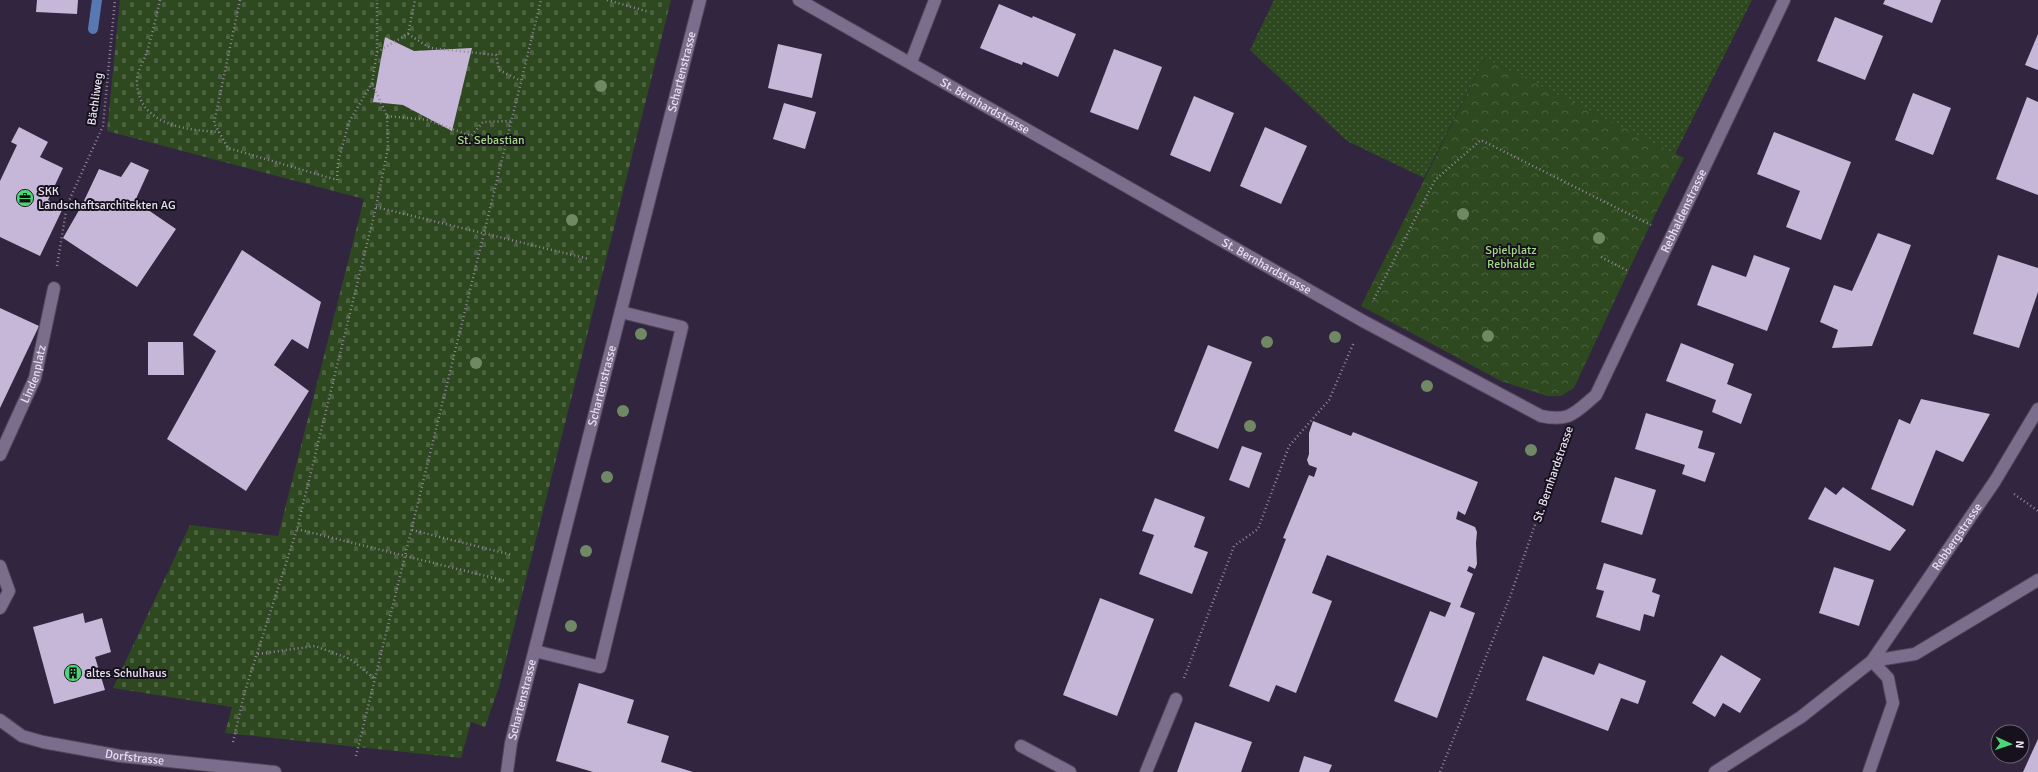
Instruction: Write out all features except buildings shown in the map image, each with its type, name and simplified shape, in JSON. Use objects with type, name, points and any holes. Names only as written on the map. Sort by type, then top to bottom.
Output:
[{"type":"street","name":"Schartenstrasse","points":[[506,772],[511,743],[700,0]]},
{"type":"street","name":"St. Bernhardstrasse","points":[[799,0],[911,62],[1363,321],[1541,416],[1556,419],[1573,415]]},
{"type":"street","points":[[911,62],[935,0]]},
{"type":"street","name":"Rebhaldenstrasse","points":[[1573,415],[1596,396],[1784,0]]},
{"type":"street","name":"Lindenplatz","points":[[0,456],[35,378],[54,288]]},
{"type":"street","points":[[535,651],[600,667],[682,327],[621,312]]},
{"type":"street","name":"Rebbergstrasse","points":[[1715,772],[1801,717],[1872,661],[1995,481],[2038,409]]},
{"type":"street","points":[[0,566],[9,592],[0,608]]},
{"type":"street","name":"Rebbergstrasse","points":[[1872,661],[1915,654],[2038,580]]},
{"type":"street","points":[[1868,772],[1893,703],[1888,678],[1872,661]]},
{"type":"street","points":[[1146,772],[1176,699]]},
{"type":"street","name":"Dorfstrasse","points":[[0,722],[22,736],[120,756],[274,772]]},
{"type":"street","points":[[1021,746],[1070,772]]},
{"type":"path","name":"Bächliweg","points":[[54,288],[67,205],[103,126],[115,0]]},
{"type":"path","points":[[160,0],[146,53],[136,81],[139,98],[147,112],[176,127],[191,130],[219,132]]},
{"type":"path","points":[[240,0],[214,123],[228,148],[337,180],[338,162],[349,122],[372,83],[377,52],[377,0]]},
{"type":"path","points":[[377,52],[408,34],[415,0]]},
{"type":"path","points":[[356,756],[406,557],[541,0]]},
{"type":"path","points":[[607,0],[649,12]]},
{"type":"path","points":[[408,34],[430,48],[496,54],[499,70],[521,81]]},
{"type":"path","points":[[233,742],[245,690],[296,529],[376,207],[388,148],[387,116],[372,83]]},
{"type":"path","points":[[387,116],[428,120],[471,136],[483,122],[511,121]]},
{"type":"path","points":[[1176,699],[1234,546],[1258,529],[1289,446],[1329,400],[1363,321],[1435,180],[1481,140],[1673,236]]},
{"type":"path","points":[[376,207],[589,259]]},
{"type":"path","points":[[1601,257],[1651,281]]},
{"type":"path","name":"St. Bernhardstrasse","points":[[1440,772],[1510,597],[1573,415]]},
{"type":"path","points":[[1995,481],[2038,512]]},
{"type":"path","points":[[296,529],[506,581]]},
{"type":"path","points":[[412,530],[512,555]]},
{"type":"path","points":[[257,654],[315,646],[350,659],[375,679]]},
{"type":"green space","name":"St. Sebastian","points":[[120,0],[671,0],[499,687],[485,727],[471,722],[461,758],[225,733],[232,707],[113,688],[190,525],[278,536],[364,199],[107,131]]},
{"type":"green space","points":[[1274,0],[1752,0],[1675,154],[1485,58],[1424,178],[1347,141],[1250,50]]},
{"type":"green space","name":"Spielplatz Rebhalde","points":[[1485,58],[1684,158],[1650,225],[1574,388],[1561,396],[1547,396],[1501,381],[1361,306]]},
{"type":"waterway","points":[[93,29],[97,0]]},
{"type":"place","name":"SKK Landschaftsarchitekten AG","points":[[25,198]]},
{"type":"place","name":"altes Schulhaus","points":[[73,673]]}]
